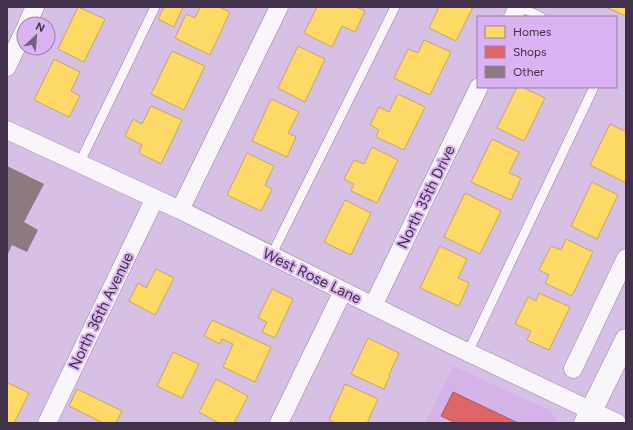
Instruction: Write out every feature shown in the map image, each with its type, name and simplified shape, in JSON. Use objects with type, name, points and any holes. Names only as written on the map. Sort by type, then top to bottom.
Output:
[{"type":"main road","points":[[588,417],[626,340]]},
{"type":"street","points":[[180,210],[278,7]]},
{"type":"street","points":[[514,16],[519,7]]},
{"type":"street","points":[[7,67],[16,48]]},
{"type":"street","name":"North 35th Drive","points":[[373,306],[479,88]]},
{"type":"street","name":"West Rose Lane","points":[[7,130],[180,210],[468,352],[588,417],[617,423]]},
{"type":"street","name":"North 36th Avenue","points":[[47,423],[155,198]]},
{"type":"street","points":[[573,369],[626,258]]},
{"type":"street","points":[[279,423],[343,291]]},
{"type":"lane","points":[[79,164],[155,7]]},
{"type":"lane","points":[[271,256],[394,7]]},
{"type":"lane","points":[[519,7],[539,16]]},
{"type":"lane","points":[[468,352],[594,88]]},
{"type":"shaded area","points":[[453,366],[549,410],[558,423],[425,423]]},
{"type":"building: Homes","points":[[78,7],[105,19],[84,62],[58,49]]},
{"type":"building: Homes","points":[[164,7],[183,7],[174,27],[158,19]]},
{"type":"building: Homes","points":[[200,7],[219,7],[230,12],[210,55],[175,38],[186,14],[195,18]]},
{"type":"building: Homes","points":[[317,7],[356,7],[365,11],[355,32],[342,26],[332,47],[304,33]]},
{"type":"building: Homes","points":[[439,7],[473,7],[456,41],[429,28]]},
{"type":"building: Homes","points":[[608,7],[626,7],[626,16],[608,8]]},
{"type":"building: Homes","points":[[424,40],[451,52],[430,95],[394,78],[408,49],[418,53]]},
{"type":"building: Homes","points":[[298,46],[325,59],[305,102],[278,88]]},
{"type":"building: Homes","points":[[172,51],[205,66],[184,110],[151,94]]},
{"type":"building: Homes","points":[[54,59],[80,72],[71,91],[80,96],[69,117],[34,100]]},
{"type":"building: Homes","points":[[517,88],[524,88],[545,98],[524,141],[497,128]]},
{"type":"building: Homes","points":[[398,94],[425,107],[404,150],[376,137],[379,130],[370,125],[379,107],[389,112]]},
{"type":"building: Homes","points":[[271,99],[299,112],[288,133],[296,137],[287,157],[252,141]]},
{"type":"building: Homes","points":[[151,106],[182,120],[161,164],[139,153],[142,145],[125,136],[133,119],[142,124]]},
{"type":"building: Homes","points":[[610,124],[626,132],[626,183],[590,165]]},
{"type":"building: Homes","points":[[492,139],[519,152],[509,173],[521,178],[511,200],[471,182]]},
{"type":"building: Homes","points":[[372,147],[398,160],[377,203],[351,191],[354,184],[344,179],[354,160],[364,164]]},
{"type":"building: Homes","points":[[247,153],[274,166],[265,185],[272,189],[261,211],[227,195]]},
{"type":"building: Homes","points":[[592,182],[618,195],[597,239],[571,226]]},
{"type":"building: Homes","points":[[465,193],[501,211],[480,254],[444,237]]},
{"type":"building: Homes","points":[[345,200],[371,213],[351,255],[324,242]]},
{"type":"building: Homes","points":[[566,239],[593,252],[572,296],[545,283],[549,275],[539,270],[551,246],[561,250]]},
{"type":"building: Homes","points":[[440,246],[467,259],[458,278],[469,283],[459,306],[420,288]]},
{"type":"building: Homes","points":[[156,269],[174,278],[155,315],[129,301],[138,283],[146,288]]},
{"type":"building: Homes","points":[[272,289],[293,299],[275,338],[262,332],[267,322],[258,318]]},
{"type":"building: Homes","points":[[539,293],[570,307],[549,350],[527,340],[531,331],[515,324],[528,297],[536,301]]},
{"type":"building: Homes","points":[[212,320],[271,347],[255,382],[223,367],[233,344],[222,339],[220,344],[204,336]]},
{"type":"building: Homes","points":[[368,338],[399,353],[384,389],[351,374]]},
{"type":"building: Homes","points":[[173,352],[199,364],[182,398],[157,386]]},
{"type":"building: Homes","points":[[216,379],[248,396],[234,423],[219,423],[199,412]]},
{"type":"building: Homes","points":[[8,383],[29,393],[14,423],[7,423]]},
{"type":"building: Homes","points":[[345,384],[378,399],[367,423],[336,423],[329,420]]},
{"type":"building: Homes","points":[[77,389],[122,411],[116,423],[103,423],[69,406]]},
{"type":"building: Shops","points":[[453,392],[518,423],[456,423],[441,416]]},
{"type":"building: Other","points":[[7,166],[44,184],[24,222],[38,230],[27,252],[12,245],[7,256]]}]
